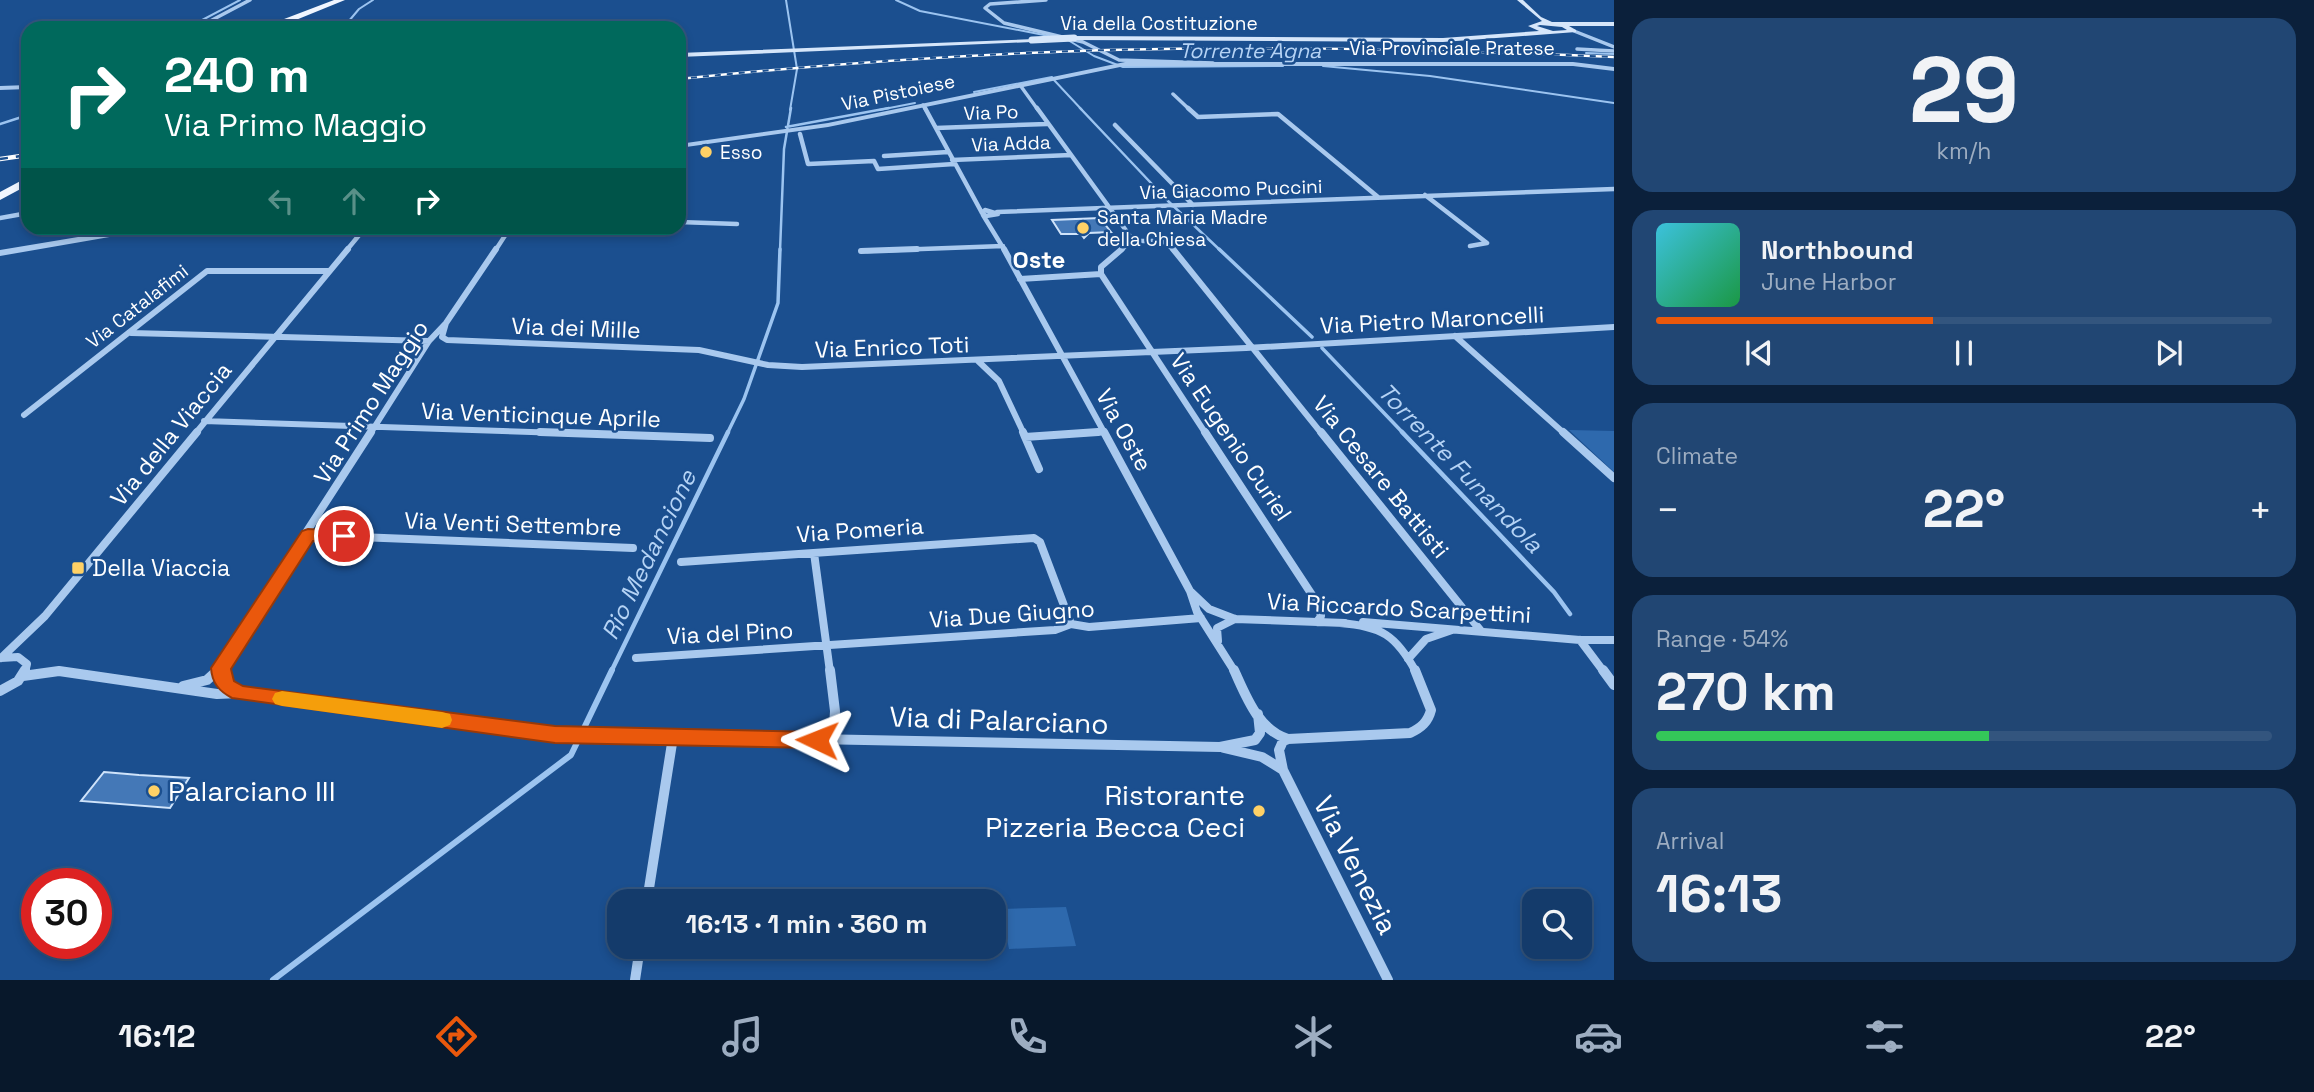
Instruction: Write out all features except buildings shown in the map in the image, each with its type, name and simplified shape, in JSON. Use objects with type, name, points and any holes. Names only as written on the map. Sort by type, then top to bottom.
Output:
[{"type":"main road","points":[[286,21],[341,0]]},
{"type":"main road","points":[[302,21],[349,0]]},
{"type":"main road","name":"Via Provinciale Pratese","points":[[1520,0],[1537,23]]},
{"type":"main road","points":[[1537,23],[1549,32],[1570,31]]},
{"type":"main road","points":[[1525,32],[1537,23],[1560,24],[1570,31]]},
{"type":"main road","name":"Via Provinciale Pratese","points":[[1560,24],[1614,24]]},
{"type":"main road","name":"Via Provinciale Pratese","points":[[1570,31],[1581,24]]},
{"type":"main road","name":"Via della Costituzione","points":[[686,55],[1074,38],[1158,36],[1443,40],[1549,32]]},
{"type":"main road","points":[[0,189],[21,177]]},
{"type":"main road","points":[[0,197],[21,184]]},
{"type":"street","points":[[210,21],[250,0]]},
{"type":"street","points":[[1046,0],[990,4],[985,8],[1004,23],[1083,42],[1119,60],[1213,63]]},
{"type":"street","points":[[1570,31],[1614,49]]},
{"type":"street","points":[[1570,31],[1585,37]]},
{"type":"street","points":[[1577,49],[1614,49]]},
{"type":"street","name":"Via Provinciale Pratese","points":[[1122,65],[1573,64],[1614,69]]},
{"type":"street","name":"Via Pistoiese","points":[[686,145],[797,132],[1122,65]]},
{"type":"street","points":[[1020,85],[1128,233],[1130,241],[1101,267],[1101,274],[1020,279]]},
{"type":"street","points":[[0,88],[21,88]]},
{"type":"street","points":[[1173,94],[1198,117],[1279,114],[1378,197]]},
{"type":"street","name":"Via Oste","points":[[923,104],[1190,591],[1191,600],[1201,618],[1218,642],[1258,714],[1274,734],[1288,739]]},
{"type":"street","name":"Via Po","points":[[936,128],[1047,124]]},
{"type":"street","points":[[1115,125],[1190,205]]},
{"type":"street","name":"Via Adda","points":[[797,132],[808,164],[874,161],[878,169],[1071,155]]},
{"type":"street","points":[[884,156],[948,152]]},
{"type":"street","name":"Via Giacomo Puccini","points":[[982,214],[988,210],[996,214],[1614,189]]},
{"type":"street","points":[[1424,195],[1487,243],[1470,246]]},
{"type":"street","points":[[0,218],[21,214]]},
{"type":"street","points":[[995,235],[992,222],[996,214]]},
{"type":"street","points":[[686,222],[737,223]]},
{"type":"street","points":[[0,253],[104,235]]},
{"type":"street","name":"Via della Viaccia","points":[[0,659],[44,616],[359,235]]},
{"type":"street","name":"Via Primo Maggio","points":[[179,687],[207,680],[221,668],[429,341],[446,323],[505,235]]},
{"type":"street","name":"Via Cesare Battisti","points":[[1130,241],[1163,241],[1170,245],[1481,631]]},
{"type":"street","points":[[861,251],[1003,246]]},
{"type":"street","name":"Via Catalafimi","points":[[24,415],[210,270],[328,271]]},
{"type":"street","name":"Via Eugenio Curiel","points":[[1101,274],[1318,604],[1321,615],[1317,622]]},
{"type":"street","name":"Via dei Mille","points":[[446,323],[442,337],[447,340],[699,350],[724,355]]},
{"type":"street","name":"Via Pietro Maroncelli","points":[[1152,352],[1614,327]]},
{"type":"street","points":[[130,333],[429,341]]},
{"type":"street","points":[[1455,336],[1614,478]]},
{"type":"street","name":"Via Enrico Toti","points":[[724,355],[768,365],[802,367],[1152,352]]},
{"type":"street","points":[[978,361],[999,381],[1039,469]]},
{"type":"street","name":"Via Venticinque Aprile","points":[[204,421],[710,438]]},
{"type":"street","points":[[1025,437],[1102,432]]},
{"type":"street","name":"Via Venti Settembre","points":[[308,535],[633,548]]},
{"type":"street","name":"Via Pomeria","points":[[681,562],[1030,538],[1041,542],[1071,624]]},
{"type":"street","points":[[814,553],[835,711],[833,741]]},
{"type":"street","name":"Via Riccardo Scarpettini","points":[[1190,591],[1209,609],[1235,619],[1373,622],[1580,640],[1614,640]]},
{"type":"street","name":"Via Due Giugno","points":[[826,647],[1055,630],[1071,624],[1088,627],[1201,618]]},
{"type":"street","points":[[1218,642],[1217,628],[1235,619]]},
{"type":"street","points":[[1283,770],[1279,750],[1283,741],[1288,739],[1410,733],[1427,722],[1431,710],[1408,659],[1393,639],[1381,631],[1340,623]]},
{"type":"street","points":[[1408,659],[1417,644],[1429,637],[1457,630]]},
{"type":"street","points":[[1580,640],[1614,685]]},
{"type":"street","name":"Via del Pino","points":[[636,658],[826,647]]},
{"type":"street","points":[[0,659],[24,659],[27,669],[23,676],[0,691]]},
{"type":"street","points":[[221,668],[223,682],[239,693]]},
{"type":"street","name":"Via di Palarciano","points":[[23,676],[59,671],[217,694],[239,693],[555,734],[1220,747],[1255,740],[1260,733]]},
{"type":"street","name":"Via Oste","points":[[1258,714],[1260,733]]},
{"type":"street","points":[[649,889],[673,737]]},
{"type":"street","points":[[1220,747],[1262,757],[1283,770]]},
{"type":"street","name":"Via Venezia","points":[[1283,770],[1388,980]]},
{"type":"street","points":[[635,980],[638,959]]},
{"type":"shaded area","points":[[1569,430],[1614,431],[1614,472]]},
{"type":"shaded area","points":[[1066,907],[1076,946],[1009,949],[1006,909]]},
{"type":"waterway","points":[[200,21],[240,0]]},
{"type":"waterway","points":[[349,21],[359,9],[373,0]]},
{"type":"waterway","name":"Rio Medancione","points":[[786,0],[797,69],[790,110]]},
{"type":"waterway","name":"Torrente Agna","points":[[896,0],[920,11],[1049,36]]},
{"type":"waterway","name":"Torrente Agna","points":[[1068,40],[1094,56],[1123,67],[1283,66]]},
{"type":"waterway","points":[[1586,53],[1614,54]]},
{"type":"waterway","name":"Torrente Agna","points":[[1323,66],[1430,76],[1614,103]]},
{"type":"waterway","name":"Torrente Funandola","points":[[974,92],[1052,77]]},
{"type":"waterway","name":"Torrente Funandola","points":[[1054,80],[1082,110]]},
{"type":"waterway","points":[[879,110],[915,103]]},
{"type":"waterway","name":"Rio Medancione","points":[[788,127],[791,108]]},
{"type":"waterway","points":[[788,127],[889,108]]},
{"type":"waterway","name":"Torrente Funandola","points":[[1080,108],[1168,201],[1221,251]]},
{"type":"waterway","points":[[0,124],[21,117]]},
{"type":"waterway","name":"Rio Medancione","points":[[780,251],[784,149],[788,127]]},
{"type":"waterway","name":"Rio Medancione","points":[[727,434],[744,399],[778,303],[780,249]]},
{"type":"waterway","name":"Torrente Funandola","points":[[1219,249],[1312,337]]},
{"type":"waterway","name":"Torrente Funandola","points":[[1322,348],[1404,434]]},
{"type":"waterway","name":"Rio Medancione","points":[[611,672],[728,432]]},
{"type":"waterway","name":"Torrente Funandola","points":[[1402,432],[1554,592],[1570,614]]},
{"type":"waterway","name":"Rio Medancione","points":[[273,980],[571,755],[612,670]]},
{"type":"railway","points":[[686,78],[896,60],[1100,50],[1321,49],[1614,57]]},
{"type":"railway","points":[[0,159],[21,156]]},
{"type":"slow traffic","points":[[282,699],[442,720]]},
{"type":"place","name":"Esso","points":[[706,152]]},
{"type":"place","name":"Santa Maria Madre della Chiesa","points":[[1083,228]]},
{"type":"place","name":"Della Viaccia","points":[[78,568]]},
{"type":"place","name":"Palarciano III","points":[[154,791]]},
{"type":"place","name":"Ristorante Pizzeria Becca Ceci","points":[[1259,811]]},
{"type":"district","name":"Oste","points":[[1039,260]]},
{"type":"route","points":[[344,536],[308,535],[221,668],[221,677],[227,686],[239,693],[555,734],[817,740]]}]
